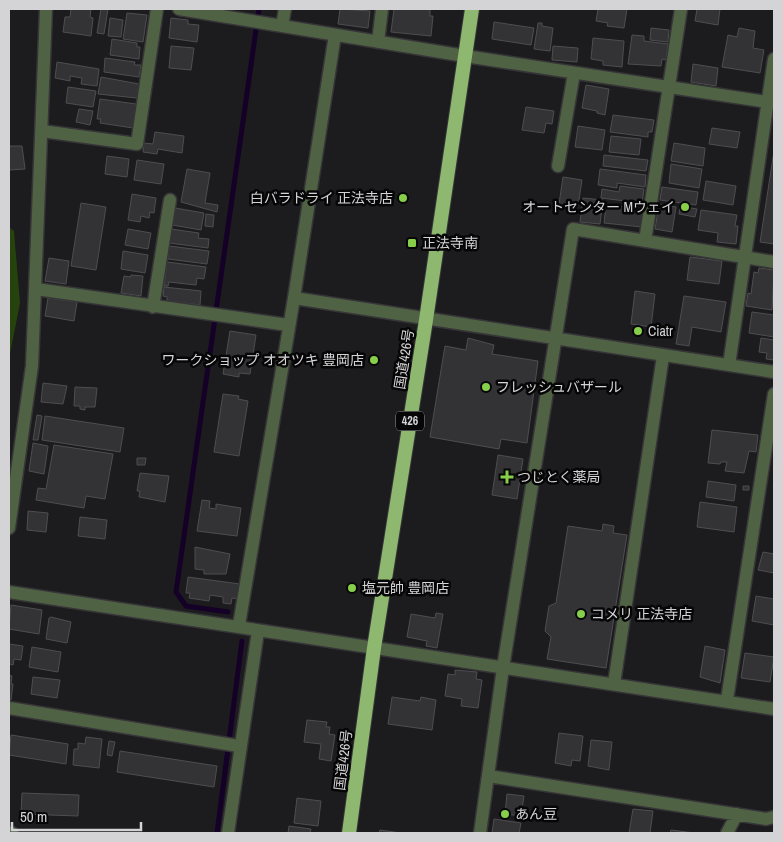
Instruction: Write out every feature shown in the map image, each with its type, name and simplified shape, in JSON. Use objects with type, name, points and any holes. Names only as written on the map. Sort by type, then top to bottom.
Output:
[{"type":"highway","name":"国道426号","points":[[349,833],[374,648],[426,320],[472,9]]},
{"type":"street","points":[[9,528],[30,391],[36,289],[46,9]]},
{"type":"street","points":[[42,131],[137,144],[157,9]]},
{"type":"street","points":[[179,9],[465,56],[771,102]]},
{"type":"street","points":[[282,26],[285,9]]},
{"type":"street","points":[[378,42],[382,9]]},
{"type":"street","points":[[645,241],[681,9]]},
{"type":"street","points":[[239,626],[294,298],[335,35]]},
{"type":"street","points":[[729,365],[744,258],[771,102],[774,60]]},
{"type":"street","points":[[558,166],[574,73]]},
{"type":"street","points":[[153,307],[170,200]]},
{"type":"street","points":[[480,833],[503,668],[573,230],[774,262]]},
{"type":"street","points":[[36,289],[288,325]]},
{"type":"street","points":[[294,298],[426,320],[774,372]]},
{"type":"street","points":[[614,684],[663,356]]},
{"type":"street","points":[[727,700],[774,394]]},
{"type":"street","points":[[9,592],[503,668],[727,700],[774,709]]},
{"type":"street","points":[[228,833],[239,746],[258,631]]},
{"type":"street","points":[[9,708],[239,746]]},
{"type":"street","points":[[488,776],[766,819],[774,817]]},
{"type":"street","points":[[727,833],[737,814]]},
{"type":"green space","points":[[9,227],[14,231],[20,303],[9,359]]},
{"type":"building","points":[[71,9],[91,9],[90,17],[93,18],[91,36],[63,32],[65,17],[70,17]]},
{"type":"building","points":[[101,9],[108,9],[104,34],[97,33]]},
{"type":"building","points":[[340,9],[370,11],[368,28],[338,24]]},
{"type":"building","points":[[394,9],[430,9],[430,16],[433,16],[431,36],[391,32]]},
{"type":"building","points":[[598,9],[627,9],[624,28],[607,26],[608,23],[596,21]]},
{"type":"building","points":[[697,9],[720,9],[718,25],[695,21]]},
{"type":"building","points":[[127,13],[147,15],[143,42],[123,39]]},
{"type":"building","points":[[110,18],[123,20],[121,37],[108,36]]},
{"type":"building","points":[[171,18],[188,20],[188,24],[199,25],[197,42],[169,38]]},
{"type":"building","points":[[494,22],[534,28],[531,45],[492,39]]},
{"type":"building","points":[[538,23],[542,23],[542,26],[553,28],[550,51],[534,49]]},
{"type":"building","points":[[651,28],[669,30],[668,42],[650,40]]},
{"type":"building","points":[[739,28],[755,31],[753,48],[764,50],[760,73],[722,67],[728,35],[737,37]]},
{"type":"building","points":[[632,35],[644,36],[644,41],[668,44],[666,60],[662,59],[661,66],[628,64]]},
{"type":"building","points":[[593,38],[624,41],[622,67],[603,65],[603,61],[591,59]]},
{"type":"building","points":[[112,39],[137,43],[137,47],[140,47],[139,59],[110,55]]},
{"type":"building","points":[[171,46],[194,48],[191,70],[169,68]]},
{"type":"building","points":[[553,46],[578,48],[577,62],[552,60]]},
{"type":"building","points":[[105,58],[135,62],[134,65],[141,65],[139,77],[104,72]]},
{"type":"building","points":[[57,62],[99,69],[97,86],[81,84],[82,78],[70,76],[70,81],[55,78]]},
{"type":"building","points":[[693,64],[718,68],[716,86],[691,82]]},
{"type":"building","points":[[101,77],[139,84],[137,98],[98,94]]},
{"type":"building","points":[[586,85],[609,89],[605,115],[582,108]]},
{"type":"building","points":[[68,87],[96,91],[93,107],[66,103]]},
{"type":"building","points":[[100,99],[136,104],[133,128],[100,123],[101,119],[97,119]]},
{"type":"building","points":[[526,107],[554,111],[552,124],[546,123],[544,133],[522,130]]},
{"type":"building","points":[[79,109],[93,111],[90,125],[76,122]]},
{"type":"building","points":[[613,115],[654,120],[652,132],[648,132],[648,137],[610,132]]},
{"type":"building","points":[[578,126],[605,130],[602,150],[575,147]]},
{"type":"building","points":[[712,128],[740,132],[737,148],[709,144]]},
{"type":"building","points":[[155,132],[184,136],[182,153],[158,149],[157,154],[143,152],[144,143],[153,144]]},
{"type":"building","points":[[611,136],[641,139],[639,155],[609,152]]},
{"type":"building","points":[[674,143],[705,148],[703,166],[671,161]]},
{"type":"building","points":[[9,146],[22,146],[25,169],[9,170]]},
{"type":"building","points":[[774,151],[774,244],[760,242]]},
{"type":"building","points":[[604,155],[648,160],[646,171],[603,166]]},
{"type":"building","points":[[107,156],[129,159],[127,177],[105,174]]},
{"type":"building","points":[[137,160],[164,164],[161,184],[134,180]]},
{"type":"building","points":[[671,164],[702,169],[699,188],[669,183]]},
{"type":"building","points":[[187,169],[210,173],[205,203],[218,205],[217,212],[181,202]]},
{"type":"building","points":[[600,169],[646,175],[645,187],[617,183],[617,188],[598,185]]},
{"type":"building","points":[[563,177],[582,180],[578,206],[559,204]]},
{"type":"building","points":[[706,181],[736,186],[733,205],[703,200]]},
{"type":"building","points":[[620,186],[644,189],[642,203],[601,198],[602,189],[619,192]]},
{"type":"building","points":[[662,187],[698,192],[696,205],[660,200]]},
{"type":"building","points":[[132,194],[156,198],[154,213],[150,212],[149,218],[141,216],[140,222],[128,220]]},
{"type":"building","points":[[583,198],[603,200],[600,224],[580,222]]},
{"type":"building","points":[[81,203],[106,207],[96,270],[71,266]]},
{"type":"building","points":[[659,204],[676,207],[672,232],[655,229]]},
{"type":"building","points":[[606,205],[644,209],[642,227],[604,223]]},
{"type":"building","points":[[680,206],[697,209],[695,217],[679,214]]},
{"type":"building","points":[[175,208],[204,213],[201,230],[172,225]]},
{"type":"building","points":[[701,210],[737,215],[735,226],[738,226],[736,244],[717,242],[718,233],[698,230]]},
{"type":"building","points":[[206,214],[214,215],[213,227],[205,226]]},
{"type":"building","points":[[128,229],[151,233],[148,249],[125,245]]},
{"type":"building","points":[[171,229],[199,233],[198,238],[209,239],[208,248],[169,243]]},
{"type":"building","points":[[169,246],[209,251],[207,264],[168,259]]},
{"type":"building","points":[[123,251],[148,255],[145,273],[121,269]]},
{"type":"building","points":[[690,257],[722,261],[719,284],[687,280]]},
{"type":"building","points":[[49,258],[69,261],[66,284],[45,281]]},
{"type":"building","points":[[167,262],[206,267],[204,279],[197,278],[196,285],[169,282],[168,286],[164,286]]},
{"type":"building","points":[[759,268],[774,270],[772,310],[746,306],[748,293],[751,294],[754,272],[758,273]]},
{"type":"building","points":[[131,275],[143,276],[141,296],[121,293],[124,276],[131,277]]},
{"type":"building","points":[[164,287],[201,291],[200,305],[167,301],[167,297],[163,296]]},
{"type":"building","points":[[635,291],[655,294],[651,327],[631,324]]},
{"type":"building","points":[[684,296],[726,302],[721,332],[692,327],[689,346],[676,344]]},
{"type":"building","points":[[48,298],[77,302],[74,321],[45,316]]},
{"type":"building","points":[[752,312],[774,315],[774,337],[749,333]]},
{"type":"building","points":[[230,331],[256,335],[250,374],[239,373],[239,377],[223,374]]},
{"type":"building","name":"フレッシュバザール","points":[[468,338],[494,345],[492,354],[538,361],[527,443],[501,439],[499,449],[430,437],[445,346],[466,350]]},
{"type":"building","points":[[761,338],[774,340],[774,360],[766,359],[767,353],[759,352]]},
{"type":"building","points":[[43,383],[67,386],[63,404],[41,402]]},
{"type":"building","points":[[75,387],[97,388],[95,407],[85,407],[85,410],[80,409],[80,406],[74,406]]},
{"type":"building","points":[[223,394],[239,396],[238,399],[248,401],[239,456],[214,452]]},
{"type":"building","points":[[37,415],[42,416],[38,440],[33,440]]},
{"type":"building","points":[[45,416],[124,428],[120,452],[42,440]]},
{"type":"building","points":[[712,430],[758,435],[756,452],[749,451],[744,473],[725,471],[727,462],[721,462],[720,464],[708,463]]},
{"type":"building","points":[[33,443],[48,446],[44,474],[29,471]]},
{"type":"building","points":[[54,445],[113,454],[105,499],[86,496],[84,508],[36,500],[38,488],[46,489]]},
{"type":"building","name":"つじとく薬局","points":[[498,455],[523,459],[517,499],[492,495]]},
{"type":"building","points":[[137,458],[146,458],[145,465],[137,465]]},
{"type":"building","points":[[140,473],[169,476],[165,502],[139,497],[140,491],[137,491]]},
{"type":"building","points":[[708,481],[736,485],[734,501],[706,497]]},
{"type":"building","points":[[743,486],[749,486],[749,490],[743,490]]},
{"type":"building","points":[[202,500],[210,501],[209,508],[216,509],[216,504],[241,508],[237,536],[197,531]]},
{"type":"building","points":[[700,502],[737,507],[734,532],[697,527]]},
{"type":"building","points":[[28,511],[48,513],[46,532],[27,530]]},
{"type":"building","points":[[80,517],[107,520],[105,539],[78,536]]},
{"type":"building","points":[[603,524],[614,526],[613,533],[627,535],[606,668],[547,659],[551,637],[545,631],[549,606],[556,603],[568,526],[602,531]]},
{"type":"building","points":[[195,547],[230,554],[226,574],[204,574],[204,570],[195,569]]},
{"type":"building","points":[[763,552],[774,554],[774,573],[758,570]]},
{"type":"building","points":[[188,577],[240,584],[238,599],[232,598],[231,604],[223,603],[223,597],[210,595],[209,601],[189,598],[190,593],[186,593]]},
{"type":"building","points":[[756,596],[774,599],[774,625],[752,621]]},
{"type":"building","points":[[11,605],[42,610],[39,634],[9,629]]},
{"type":"building","points":[[436,613],[443,614],[437,648],[426,646],[427,641],[407,637],[411,614],[435,618]]},
{"type":"building","points":[[49,618],[71,622],[67,643],[46,639]]},
{"type":"building","points":[[9,644],[23,646],[21,660],[14,659],[13,665],[9,664]]},
{"type":"building","points":[[705,646],[725,650],[720,683],[700,677]]},
{"type":"building","points":[[32,647],[61,652],[58,672],[29,667]]},
{"type":"building","points":[[745,653],[774,657],[770,682],[741,678]]},
{"type":"building","points":[[455,670],[477,672],[476,679],[482,680],[478,708],[461,706],[462,699],[445,696],[448,674],[455,675]]},
{"type":"building","points":[[9,675],[12,676],[11,684],[13,684],[11,700],[9,700]]},
{"type":"building","points":[[33,677],[60,680],[57,698],[31,694]]},
{"type":"building","points":[[392,697],[420,701],[421,697],[436,700],[432,730],[388,724]]},
{"type":"building","points":[[307,720],[327,722],[326,727],[330,727],[329,734],[335,735],[331,761],[319,759],[321,744],[304,742]]},
{"type":"building","points":[[559,733],[583,736],[580,761],[572,760],[571,766],[555,763]]},
{"type":"building","points":[[11,735],[68,744],[66,764],[9,755]]},
{"type":"building","points":[[86,737],[102,739],[99,768],[73,765],[74,749],[78,749],[78,743],[85,744]]},
{"type":"building","points":[[591,740],[612,742],[609,770],[588,766]]},
{"type":"building","points":[[109,741],[115,742],[112,756],[107,755]]},
{"type":"building","points":[[120,751],[217,766],[214,787],[117,772]]},
{"type":"building","points":[[22,793],[79,795],[78,816],[21,814]]},
{"type":"building","points":[[507,794],[524,796],[521,816],[505,814]]},
{"type":"building","points":[[297,798],[321,801],[318,826],[294,823]]},
{"type":"building","points":[[633,809],[653,811],[650,833],[629,833]]},
{"type":"building","points":[[494,819],[521,823],[519,833],[492,833]]},
{"type":"building","points":[[289,826],[311,829],[310,833],[288,833]]},
{"type":"building","points":[[380,830],[401,833],[379,833]]},
{"type":"building","points":[[671,830],[694,833],[670,833]]},
{"type":"waterway","points":[[228,612],[186,606],[176,592],[259,9]]},
{"type":"waterway","points":[[217,833],[242,641]]},
{"type":"place","name":"白バラドライ 正法寺店","points":[[403,198]]},
{"type":"place","name":"オートセンター Mウェイ","points":[[685,207]]},
{"type":"place","name":"正法寺南","points":[[412,243]]},
{"type":"place","name":"Ciatr","points":[[638,331]]},
{"type":"place","name":"ワークショップ オオツキ 豊岡店","points":[[374,360]]},
{"type":"place","name":"フレッシュバザール","points":[[486,387]]},
{"type":"place","name":"つじとく薬局","points":[[507,477]]},
{"type":"place","name":"塩元帥 豊岡店","points":[[352,588]]},
{"type":"place","name":"コメリ 正法寺店","points":[[581,614]]},
{"type":"place","name":"あん豆","points":[[505,814]]}]
